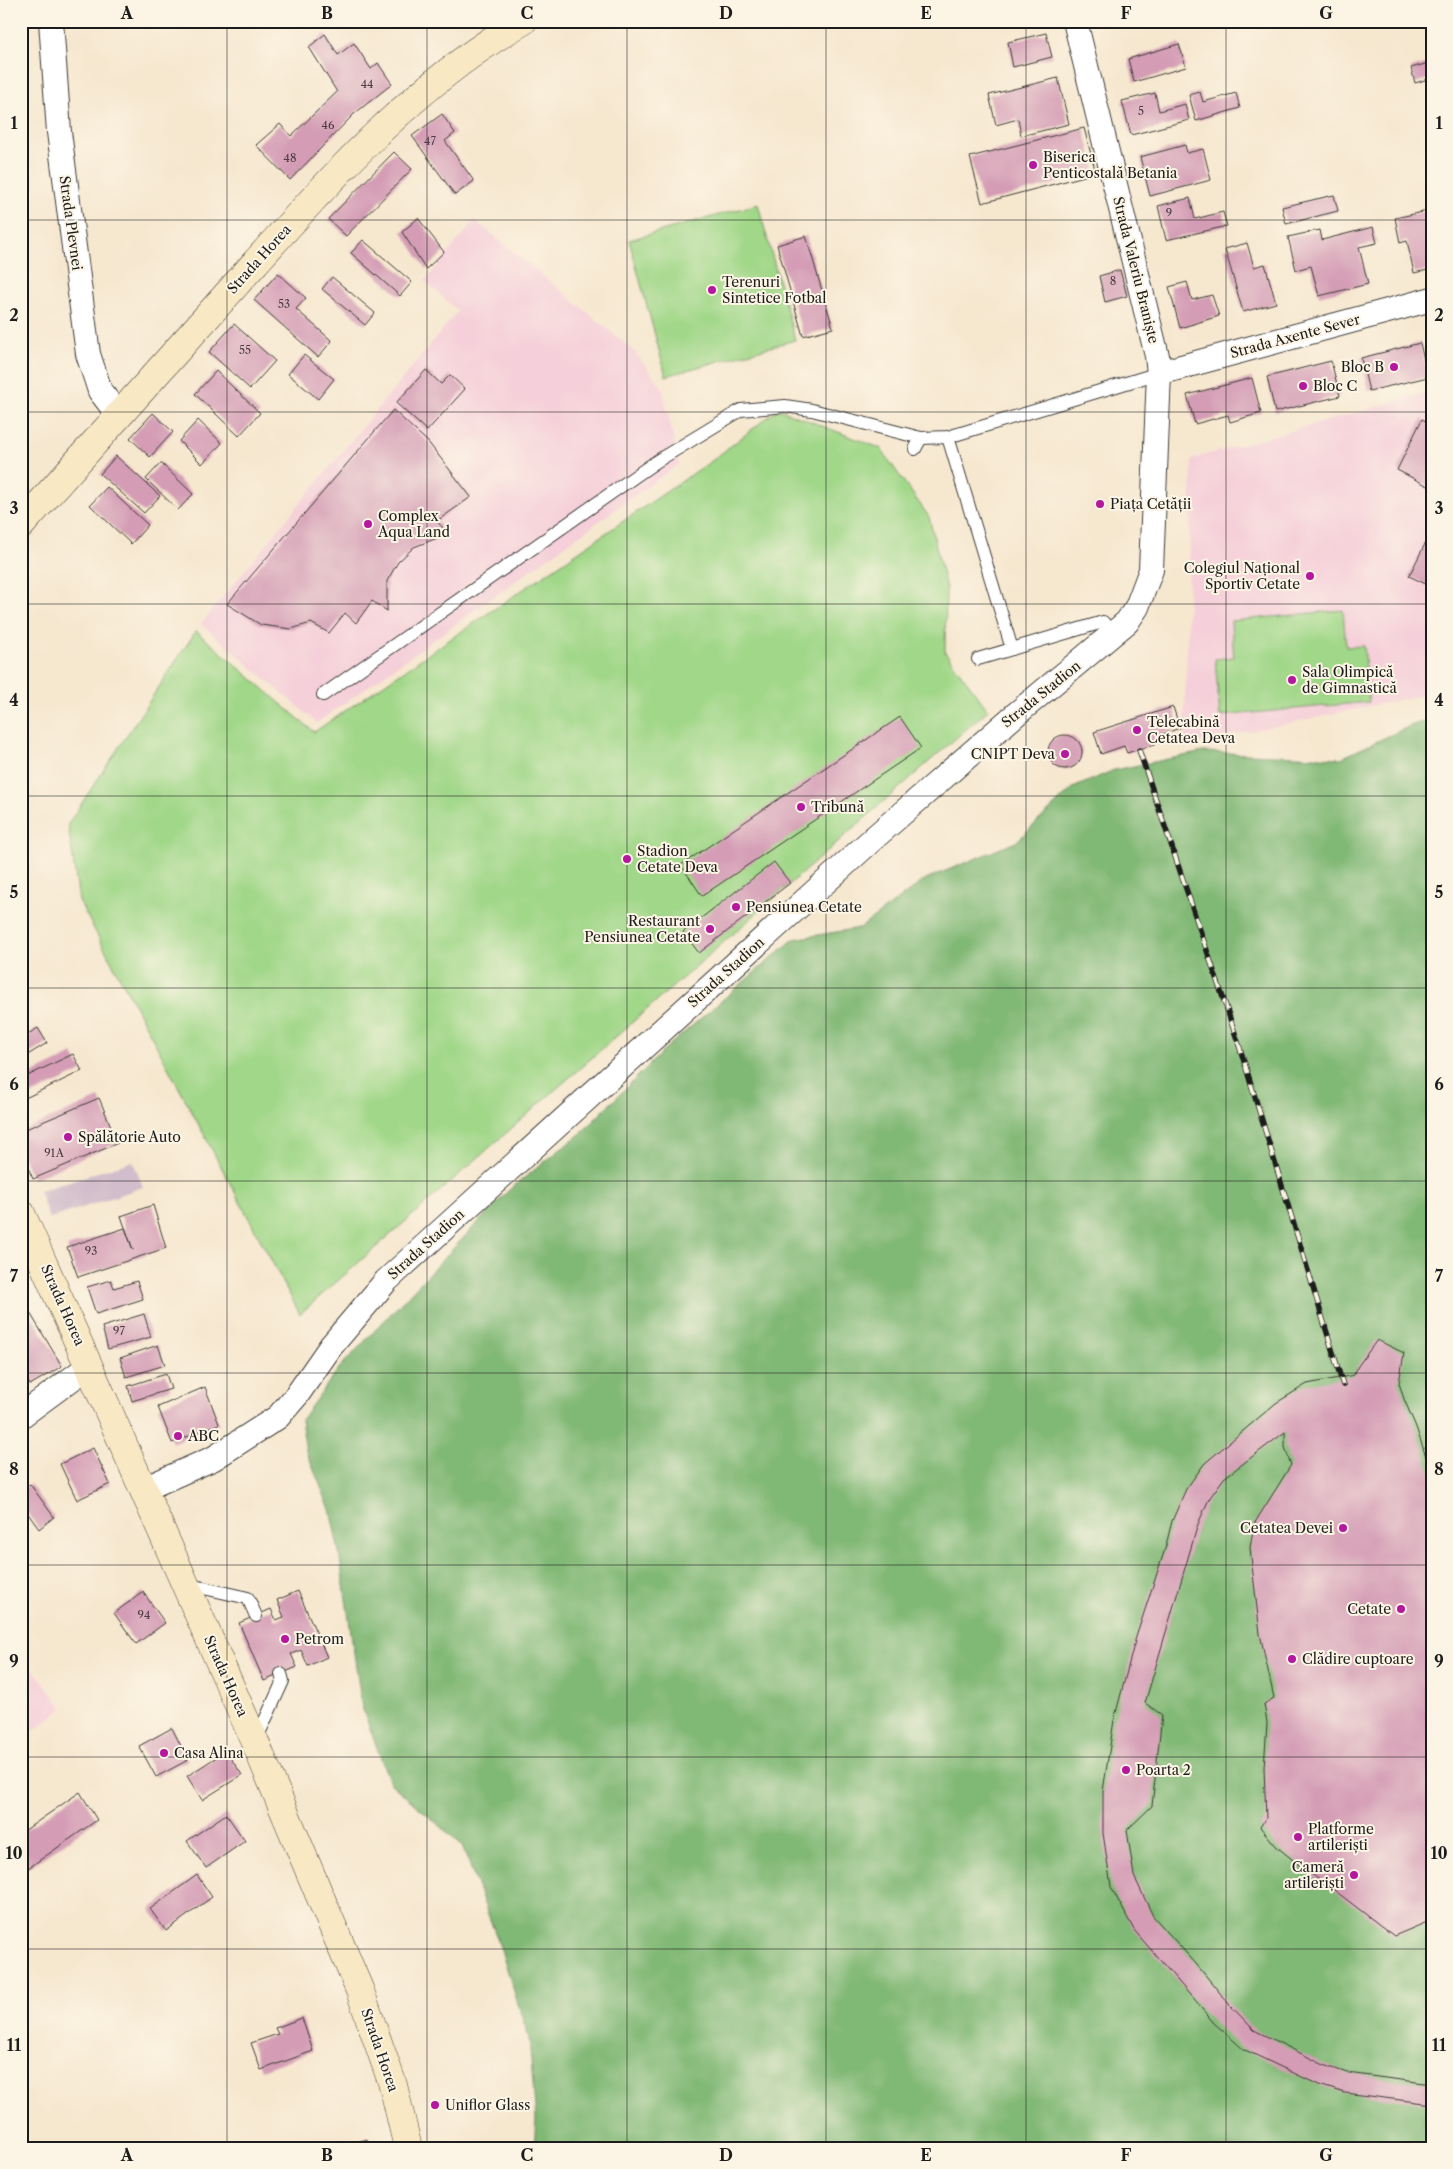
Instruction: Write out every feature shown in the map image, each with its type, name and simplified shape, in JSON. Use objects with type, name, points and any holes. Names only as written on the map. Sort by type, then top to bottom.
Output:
[{"type":"main road","name":"Strada Horea","points":[[21,525],[332,178],[388,122],[462,60],[523,21]]},
{"type":"main road","name":"Strada Horea","points":[[21,1213],[255,1742],[360,1991],[393,2084],[408,2148]]},
{"type":"street","name":"Strada Plevnei","points":[[51,21],[59,132],[88,354],[100,392],[113,408],[121,414]]},
{"type":"street","name":"Strada Valeriu Braniște","points":[[1074,21],[1157,356],[1159,373]]},
{"type":"street","name":"Strada Axente Sever","points":[[1159,373],[1432,299]]},
{"type":"street","name":"Strada Stadion","points":[[144,1489],[214,1458],[278,1417],[297,1395],[331,1346],[386,1281],[875,837],[1014,715],[1127,622],[1137,607],[1151,570],[1159,373]]},
{"type":"street","points":[[21,1416],[89,1366]]},
{"type":"lane","points":[[323,696],[657,461],[741,410],[785,406],[812,410],[918,444],[948,437],[1159,373]]},
{"type":"lane","points":[[948,437],[1012,649]]},
{"type":"lane","points":[[978,659],[1103,622],[1113,635]]},
{"type":"lane","points":[[186,1584],[248,1598],[256,1616]]},
{"type":"lane","points":[[255,1742],[283,1681],[281,1674]]},
{"type":"shaded area","points":[[475,220],[633,350],[662,387],[679,464],[317,723],[201,624],[458,311],[425,281]]},
{"type":"shaded area","name":"Colegiul Național Sportiv Cetate","points":[[1432,391],[1432,693],[1184,745],[1192,459]]},
{"type":"shaded area","points":[[133,1161],[143,1187],[49,1219],[39,1191]]},
{"type":"shaded area","points":[[21,1653],[63,1708],[21,1740]]},
{"type":"green space","name":"Terenuri Sintetice Fotbal","points":[[758,204],[795,340],[666,376],[629,240]]},
{"type":"green space","points":[[778,409],[880,448],[929,517],[946,588],[945,652],[988,710],[300,1314],[79,901],[68,824],[196,631],[314,732],[713,460]]},
{"type":"green space","name":"Sala Olimpică de Gimnastică","points":[[1343,610],[1346,647],[1364,646],[1369,702],[1220,716],[1215,659],[1234,657],[1231,621]]},
{"type":"green space","points":[[1432,719],[1432,2148],[534,2148],[536,2119],[529,2038],[497,1938],[462,1845],[390,1783],[362,1707],[339,1552],[330,1509],[306,1451],[301,1420],[340,1367],[509,1190],[580,1134],[667,1047],[794,939],[860,928],[926,879],[1016,842],[1073,788],[1114,770],[1203,752],[1341,758],[1410,726]]},
{"type":"building","points":[[787,21],[808,21],[808,22],[788,26]]},
{"type":"building","points":[[1046,33],[1052,57],[1013,67],[1008,42]]},
{"type":"building","points":[[325,34],[338,55],[354,43],[371,69],[378,63],[392,84],[354,114],[290,180],[256,145],[280,124],[291,136],[337,92],[309,47]]},
{"type":"building","points":[[1179,44],[1186,67],[1134,82],[1128,59]]},
{"type":"building","points":[[1432,62],[1432,78],[1415,83],[1411,68]]},
{"type":"building","points":[[1058,78],[1069,124],[1021,136],[1018,119],[996,125],[989,95]]},
{"type":"building","points":[[1200,92],[1203,102],[1236,93],[1240,108],[1196,121],[1189,95]]},
{"type":"building","points":[[1155,93],[1159,111],[1185,104],[1189,120],[1131,135],[1122,101]]},
{"type":"building","points":[[442,114],[455,133],[445,141],[474,181],[455,195],[412,136]]},
{"type":"building","name":"Biserica Penticostală Betania","points":[[1084,128],[1096,173],[982,203],[970,157]]},
{"type":"building","points":[[1185,145],[1187,153],[1203,149],[1211,180],[1150,196],[1140,157]]},
{"type":"building","points":[[394,152],[412,169],[346,236],[328,219]]},
{"type":"building","points":[[1334,195],[1338,211],[1286,224],[1282,207]]},
{"type":"building","points":[[1190,198],[1195,219],[1223,212],[1227,226],[1166,240],[1158,206]]},
{"type":"building","points":[[1432,210],[1432,269],[1414,273],[1407,241],[1400,243],[1395,218]]},
{"type":"building","points":[[418,218],[444,252],[426,269],[402,232]]},
{"type":"building","points":[[1373,227],[1377,243],[1359,247],[1368,284],[1319,296],[1311,266],[1296,270],[1288,237],[1320,230],[1322,240]]},
{"type":"building","points":[[806,236],[833,328],[803,336],[777,245]]},
{"type":"building","points":[[363,240],[412,282],[400,296],[351,253]]},
{"type":"building","points":[[1247,243],[1254,267],[1265,264],[1276,303],[1243,312],[1225,249]]},
{"type":"building","points":[[1120,270],[1127,296],[1105,302],[1099,276]]},
{"type":"building","points":[[278,273],[306,298],[296,309],[332,341],[318,357],[254,300]]},
{"type":"building","points":[[332,277],[375,313],[365,325],[322,289]]},
{"type":"building","points":[[1187,282],[1192,300],[1212,295],[1219,316],[1180,328],[1169,287]]},
{"type":"building","points":[[234,324],[275,361],[250,389],[209,352]]},
{"type":"building","name":"Bloc B","points":[[1420,343],[1428,377],[1369,391],[1361,358]]},
{"type":"building","points":[[304,355],[334,379],[318,399],[288,374]]},
{"type":"building","name":"Bloc C","points":[[1331,361],[1340,396],[1275,412],[1267,377]]},
{"type":"building","points":[[426,370],[441,384],[450,375],[465,389],[427,431],[396,403]]},
{"type":"building","points":[[216,371],[260,413],[239,436],[195,394]]},
{"type":"building","points":[[1252,378],[1261,413],[1230,422],[1228,415],[1195,424],[1187,395]]},
{"type":"building","name":"Complex Aqua Land","points":[[393,410],[428,442],[471,497],[437,521],[448,534],[414,547],[398,562],[387,581],[387,611],[372,601],[356,623],[345,613],[329,633],[311,623],[291,629],[261,625],[227,604]]},
{"type":"building","points":[[153,413],[173,432],[150,457],[130,438]]},
{"type":"building","points":[[1422,419],[1432,424],[1432,488],[1397,470]]},
{"type":"building","points":[[198,420],[222,443],[202,464],[179,441]]},
{"type":"building","points":[[116,456],[160,496],[144,513],[100,474]]},
{"type":"building","points":[[161,463],[193,494],[178,510],[146,479]]},
{"type":"building","points":[[107,487],[148,525],[131,544],[90,505]]},
{"type":"building","points":[[1432,530],[1432,587],[1409,576]]},
{"type":"building","name":"Telecabină Cetatea Deva","points":[[1173,707],[1180,728],[1160,735],[1162,742],[1127,753],[1124,746],[1101,754],[1094,732]]},
{"type":"building","name":"Tribună","points":[[900,717],[921,748],[702,896],[681,865]]},
{"type":"building","name":"CNIPT Deva","points":[[1065,735],[1072,736],[1077,740],[1081,745],[1081,759],[1077,764],[1072,768],[1065,769],[1058,768],[1053,764],[1049,759],[1048,752],[1049,745],[1053,740],[1058,736]]},
{"type":"building","name":"Pensiunea Cetate","points":[[774,862],[790,883],[699,953],[683,932]]},
{"type":"building","points":[[38,1028],[47,1043],[21,1059],[21,1038]]},
{"type":"building","points":[[73,1054],[82,1071],[21,1100],[21,1079]]},
{"type":"building","name":"Spălătorie Auto","points":[[99,1098],[118,1143],[33,1179],[21,1152],[21,1131]]},
{"type":"building","points":[[153,1205],[166,1248],[78,1277],[67,1247],[125,1228],[133,1250],[121,1216]]},
{"type":"building","points":[[111,1280],[114,1288],[137,1281],[143,1299],[96,1314],[87,1287]]},
{"type":"building","points":[[21,1298],[62,1366],[30,1385],[27,1380],[21,1384]]},
{"type":"building","points":[[144,1314],[151,1337],[108,1349],[102,1327]]},
{"type":"building","points":[[1377,1340],[1404,1353],[1399,1383],[1432,1475],[1432,1920],[1394,1936],[1277,1847],[1260,1827],[1266,1818],[1264,1768],[1267,1723],[1264,1704],[1274,1698],[1260,1634],[1250,1548],[1254,1524],[1291,1465],[1285,1447],[1285,1432],[1224,1478],[1209,1499],[1198,1524],[1145,1703],[1162,1715],[1152,1806],[1127,1830],[1134,1876],[1153,1916],[1254,2030],[1324,2065],[1347,2073],[1432,2084],[1432,2104],[1345,2093],[1319,2085],[1243,2049],[1214,2023],[1134,1930],[1111,1887],[1103,1833],[1103,1791],[1114,1720],[1136,1637],[1165,1549],[1172,1521],[1186,1489],[1204,1464],[1276,1403],[1307,1384],[1354,1375],[1358,1366]]},
{"type":"building","points":[[158,1345],[165,1365],[126,1377],[120,1358]]},
{"type":"building","points":[[166,1374],[171,1389],[132,1401],[128,1386]]},
{"type":"building","points":[[205,1387],[219,1424],[172,1443],[158,1407]]},
{"type":"building","points":[[93,1448],[110,1484],[77,1500],[60,1464]]},
{"type":"building","points":[[30,1484],[54,1517],[39,1529],[21,1504],[21,1490]]},
{"type":"building","points":[[298,1591],[327,1657],[308,1666],[301,1650],[291,1654],[297,1667],[264,1681],[239,1623],[271,1609],[276,1620],[284,1617],[277,1600]]},
{"type":"building","points":[[143,1592],[165,1623],[136,1644],[114,1613]]},
{"type":"building","name":"Casa Alina","points":[[172,1728],[188,1760],[156,1777],[139,1746]]},
{"type":"building","points":[[226,1751],[242,1775],[202,1800],[187,1776]]},
{"type":"building","points":[[80,1792],[97,1820],[27,1869],[21,1861],[21,1833]]},
{"type":"building","points":[[226,1814],[245,1841],[206,1868],[187,1841]]},
{"type":"building","points":[[197,1875],[212,1897],[166,1931],[150,1909]]},
{"type":"building","points":[[302,2018],[313,2051],[261,2070],[251,2043],[278,2034],[275,2028]]},
{"type":"building","points":[[367,2139],[370,2148],[340,2148],[340,2147]]},
{"type":"railway","points":[[1139,750],[1239,1045],[1343,1385]]},
{"type":"place","name":"Biserica Penticostală Betania","points":[[1033,165]]},
{"type":"place","name":"Terenuri Sintetice Fotbal","points":[[712,290]]},
{"type":"place","name":"Bloc B","points":[[1394,367]]},
{"type":"place","name":"Bloc C","points":[[1303,386]]},
{"type":"place","name":"Piața Cetății","points":[[1100,504]]},
{"type":"place","name":"Complex Aqua Land","points":[[368,524]]},
{"type":"place","name":"Colegiul Național Sportiv Cetate","points":[[1310,576]]},
{"type":"place","name":"Sala Olimpică de Gimnastică","points":[[1292,680]]},
{"type":"place","name":"Telecabină Cetatea Deva","points":[[1137,730]]},
{"type":"place","name":"CNIPT Deva","points":[[1065,754]]},
{"type":"place","name":"Tribună","points":[[801,807]]},
{"type":"place","name":"Stadion Cetate Deva","points":[[627,859]]},
{"type":"place","name":"Pensiunea Cetate","points":[[736,907]]},
{"type":"place","name":"Restaurant Pensiunea Cetate","points":[[710,929]]},
{"type":"place","name":"Spălătorie Auto","points":[[68,1137]]},
{"type":"place","name":"ABC","points":[[178,1436]]},
{"type":"place","name":"Cetatea Devei","points":[[1343,1528]]},
{"type":"place","name":"Cetate","points":[[1401,1609]]},
{"type":"place","name":"Petrom","points":[[285,1639]]},
{"type":"place","name":"Clădire cuptoare","points":[[1292,1659]]},
{"type":"place","name":"Casa Alina","points":[[164,1753]]},
{"type":"place","name":"Poarta 2","points":[[1126,1770]]},
{"type":"place","name":"Platforme artileriști","points":[[1298,1837]]},
{"type":"place","name":"Cameră artileriști","points":[[1354,1875]]},
{"type":"place","name":"Uniflor Glass","points":[[435,2105]]}]
